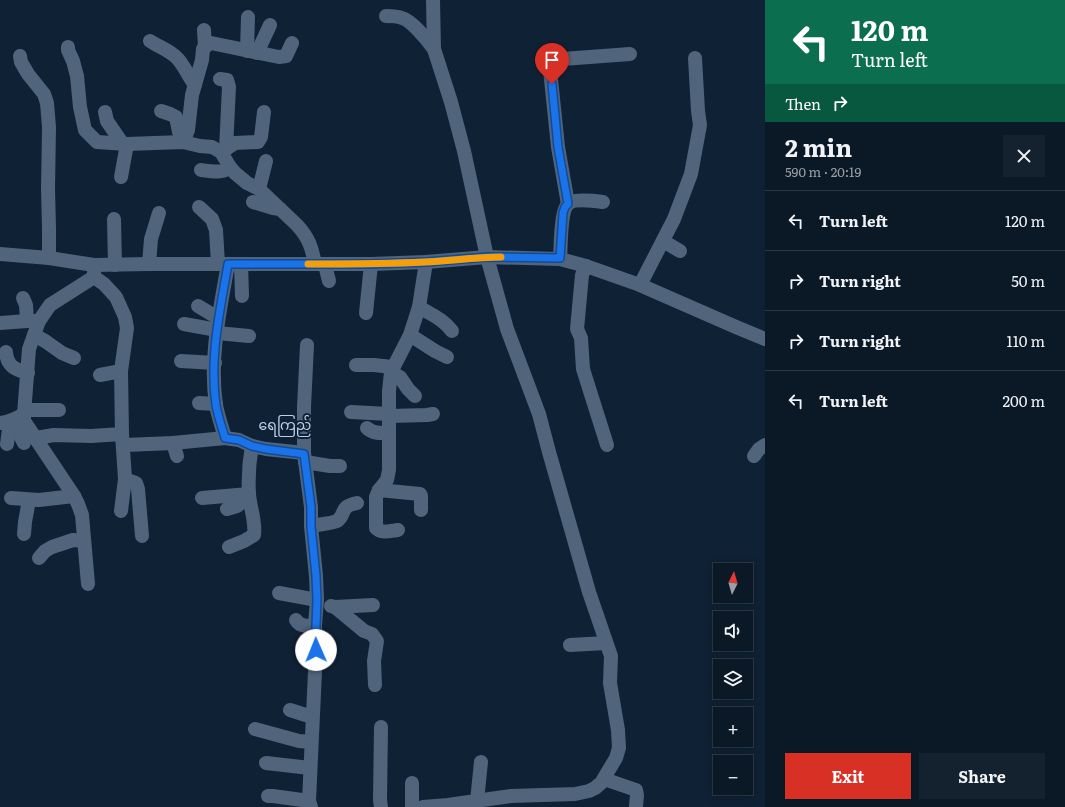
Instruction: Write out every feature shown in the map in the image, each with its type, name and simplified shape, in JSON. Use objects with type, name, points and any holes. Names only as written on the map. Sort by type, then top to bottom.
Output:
[{"type":"street","points":[[423,807],[448,806],[511,796],[575,794],[589,791],[595,788],[604,779],[616,758],[619,748],[618,730],[610,683],[611,656],[589,592],[539,414],[507,329],[487,257],[464,151],[451,102],[434,49],[432,0]]},
{"type":"street","points":[[386,16],[401,17],[412,23],[434,49]]},
{"type":"street","points":[[248,17],[252,52]]},
{"type":"street","points":[[252,52],[270,24]]},
{"type":"street","points":[[184,140],[188,130],[192,95],[205,47],[204,30]]},
{"type":"street","points":[[150,40],[170,52],[178,59],[195,85]]},
{"type":"street","points":[[205,47],[211,43],[279,58],[286,56],[292,43]]},
{"type":"street","points":[[68,47],[77,76],[80,107],[85,130],[97,142],[124,144],[184,140],[200,146],[224,151]]},
{"type":"street","points":[[568,204],[558,147],[549,60],[630,54]]},
{"type":"street","points":[[20,56],[21,62],[28,74],[44,94],[47,104],[49,258]]},
{"type":"street","points":[[640,285],[674,219],[691,174],[700,125],[695,58]]},
{"type":"street","points":[[220,79],[227,80],[229,87],[224,151],[230,167],[248,183],[259,189],[297,224],[311,246],[329,281]]},
{"type":"street","points":[[161,111],[176,117],[184,140]]},
{"type":"street","points":[[105,112],[107,121],[124,144],[121,177]]},
{"type":"street","points":[[224,151],[235,143],[258,142],[261,136],[264,112]]},
{"type":"street","points":[[259,189],[266,161]]},
{"type":"street","points":[[201,170],[227,171],[230,167]]},
{"type":"street","points":[[560,258],[563,213],[565,207],[574,201],[603,202]]},
{"type":"street","points":[[253,202],[280,209]]},
{"type":"street","points":[[199,208],[212,219],[242,296]]},
{"type":"street","points":[[149,264],[151,240],[159,213]]},
{"type":"street","points":[[114,219],[115,265]]},
{"type":"street","points":[[663,241],[680,251]]},
{"type":"street","points":[[0,254],[49,258],[94,271],[116,297],[126,316],[127,328],[121,371],[126,479],[121,511]]},
{"type":"street","points":[[0,323],[33,321],[50,305],[94,271],[115,265],[371,264],[426,262],[487,257],[560,258],[640,285],[765,339]]},
{"type":"street","points":[[398,530],[383,532],[376,528],[376,497],[379,490],[387,480],[389,470],[388,433],[391,369],[410,335],[419,307],[426,262]]},
{"type":"street","points":[[225,438],[216,404],[214,363],[217,327],[229,264]]},
{"type":"street","points":[[366,313],[371,264]]},
{"type":"street","points":[[586,266],[582,275],[577,329],[581,338],[583,369],[607,445]]},
{"type":"street","points":[[7,444],[28,373],[30,349],[34,335],[33,321],[23,298]]},
{"type":"street","points":[[198,306],[217,327]]},
{"type":"street","points":[[419,307],[442,320],[452,331]]},
{"type":"street","points":[[184,324],[217,327],[249,336]]},
{"type":"street","points":[[34,335],[62,353],[74,358]]},
{"type":"street","points":[[410,335],[447,357]]},
{"type":"street","points":[[268,796],[312,805],[310,768],[317,602],[311,507],[305,458],[304,407],[307,345]]},
{"type":"street","points":[[6,352],[12,367],[17,371],[28,373]]},
{"type":"street","points":[[181,361],[214,363]]},
{"type":"street","points":[[356,364],[374,365],[391,369],[400,377],[415,396]]},
{"type":"street","points":[[100,375],[121,371]]},
{"type":"street","points":[[199,403],[216,404]]},
{"type":"street","points":[[15,418],[59,410]]},
{"type":"street","points":[[351,412],[428,416],[433,414]]},
{"type":"street","points":[[15,418],[24,421],[30,440],[74,496],[82,515],[88,584]]},
{"type":"street","points":[[367,428],[370,431],[378,433],[388,433]]},
{"type":"street","points":[[30,440],[54,434],[91,436],[123,439],[175,450],[225,438],[239,440],[252,446],[305,458],[330,466],[340,466]]},
{"type":"street","points":[[754,456],[759,449],[765,445]]},
{"type":"street","points":[[229,547],[254,535],[255,527],[246,495],[252,446]]},
{"type":"street","points":[[126,479],[136,483],[138,489],[142,536]]},
{"type":"street","points":[[379,490],[420,494],[421,510]]},
{"type":"street","points":[[202,498],[246,495]]},
{"type":"street","points":[[227,509],[237,506],[242,502],[246,495]]},
{"type":"street","points":[[11,498],[74,496]]},
{"type":"street","points":[[24,534],[25,522],[35,498]]},
{"type":"street","points":[[311,526],[339,520],[346,506],[357,503]]},
{"type":"street","points":[[39,558],[45,551],[52,547],[73,540],[84,541]]},
{"type":"street","points":[[279,593],[335,607],[372,605]]},
{"type":"street","points":[[335,607],[364,631],[372,634],[377,641],[374,661],[375,685]]},
{"type":"street","points":[[296,620],[303,625],[316,625]]},
{"type":"street","points":[[570,645],[606,643]]},
{"type":"street","points":[[290,710],[312,717]]},
{"type":"street","points":[[381,727],[381,807]]},
{"type":"street","points":[[254,729],[299,741],[311,742]]},
{"type":"street","points":[[477,801],[481,762]]},
{"type":"street","points":[[266,763],[310,768]]},
{"type":"street","points":[[604,779],[636,790],[636,806]]},
{"type":"street","points":[[412,784],[412,807]]},
{"type":"slow traffic","points":[[308,264],[371,264],[501,257]]},
{"type":"district","name":"ရေကြည်","points":[[285,424]]},
{"type":"route","points":[[316,650],[316,576],[311,526],[311,507],[304,454],[266,449],[252,446],[239,440],[225,438],[220,422],[216,404],[214,373],[215,350],[218,318],[228,264],[371,264],[426,262],[487,257],[560,258],[563,213],[568,204],[558,147],[552,84]]}]
